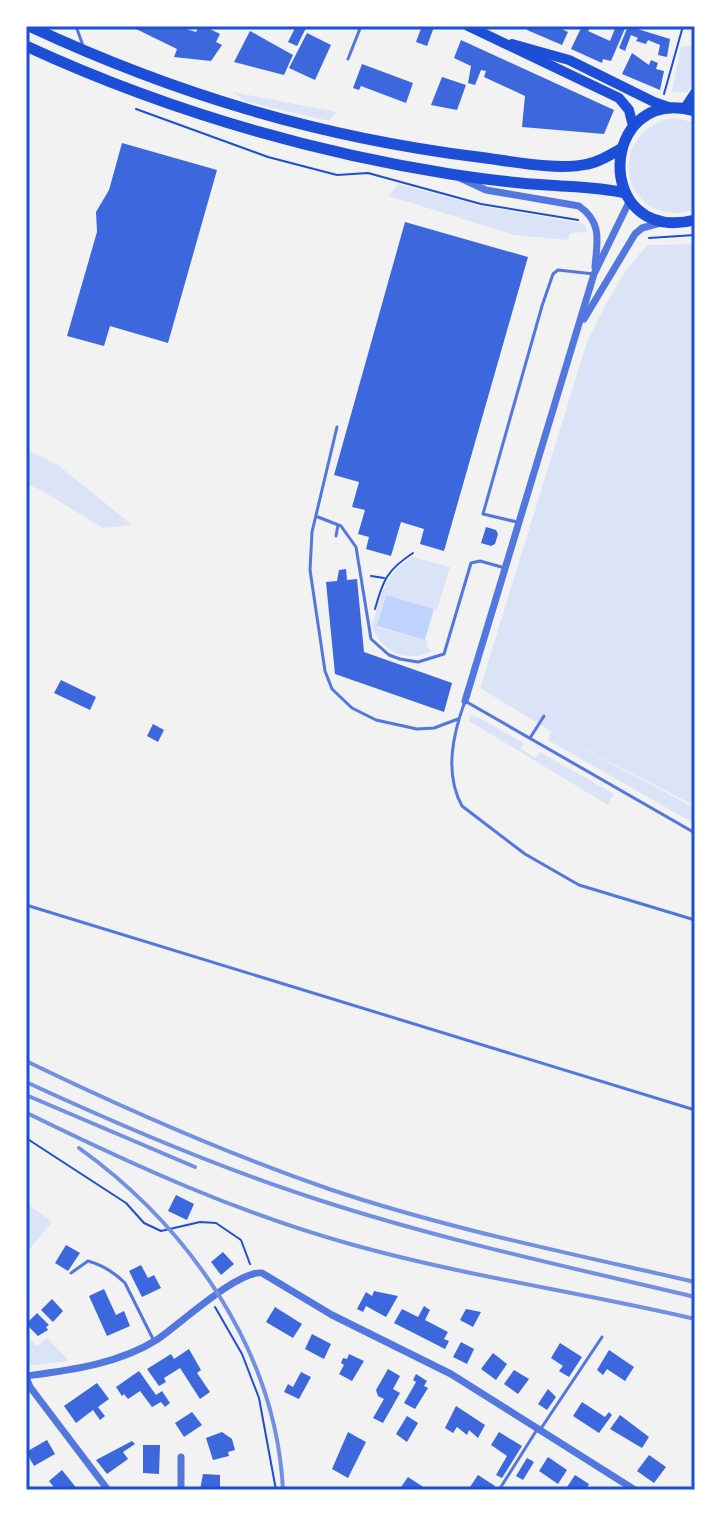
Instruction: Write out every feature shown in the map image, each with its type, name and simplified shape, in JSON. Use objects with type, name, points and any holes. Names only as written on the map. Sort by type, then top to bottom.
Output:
[{"type":"main road","points":[[29,26],[162,83],[248,112],[351,136],[429,151],[555,165],[597,162],[621,149]]},
{"type":"main road","points":[[468,26],[619,98],[629,110],[633,126]]},
{"type":"main road","points":[[499,41],[569,60],[671,108]]},
{"type":"main road","points":[[26,46],[175,108],[325,151],[452,174],[543,185],[606,188],[627,196],[645,214],[664,222],[695,220]]},
{"type":"main road","points":[[627,196],[619,171],[621,149],[633,126],[657,111],[690,109],[695,93]]},
{"type":"street","points":[[452,174],[486,190],[579,206],[587,212],[599,236],[594,274]]},
{"type":"street","points":[[465,701],[594,274],[627,196]]},
{"type":"street","points":[[579,327],[635,234],[642,228],[664,222]]},
{"type":"street","points":[[108,1490],[30,1387],[26,1376],[112,1360],[154,1341],[239,1279],[251,1273],[262,1273],[275,1278],[332,1315],[451,1374],[635,1490]]},
{"type":"street","points":[[181,1457],[181,1490]]},
{"type":"lane","points":[[76,26],[86,53]]},
{"type":"lane","points":[[348,59],[361,26]]},
{"type":"lane","points":[[518,522],[483,514],[542,306],[553,274],[558,270],[594,274]]},
{"type":"lane","points":[[337,427],[312,532],[310,570],[325,671],[332,689],[352,708],[395,726],[434,728],[458,719]]},
{"type":"lane","points":[[317,517],[338,525],[350,535],[356,547],[371,639],[400,659],[418,662],[444,654],[471,563],[480,561],[505,568]]},
{"type":"lane","points":[[336,536],[338,525]]},
{"type":"lane","points":[[695,833],[465,701],[458,719],[451,758],[456,795],[462,806],[525,854],[579,885],[695,920]]},
{"type":"lane","points":[[530,738],[544,716]]},
{"type":"lane","points":[[26,905],[695,1110]]},
{"type":"lane","points":[[71,1273],[88,1261],[100,1264],[118,1277],[125,1283],[154,1341]]},
{"type":"lane","points":[[499,1490],[602,1337]]},
{"type":"path","points":[[662,96],[683,26]]},
{"type":"path","points":[[136,109],[268,157],[337,175],[368,173],[481,204],[587,220]]},
{"type":"path","points":[[644,239],[695,235]]},
{"type":"path","points":[[369,631],[385,578],[393,566],[413,553]]},
{"type":"path","points":[[361,575],[385,578]]},
{"type":"path","points":[[26,1138],[126,1203],[144,1223],[161,1231],[200,1222],[216,1223],[241,1240],[251,1273]]},
{"type":"path","points":[[214,1306],[242,1354],[259,1398],[276,1490]]},
{"type":"shaded area","points":[[681,46],[692,46],[695,80],[687,92],[672,92]]},
{"type":"shaded area","points":[[233,92],[336,112],[329,121],[245,101]]},
{"type":"shaded area","points":[[671,118],[695,122],[695,210],[671,213],[652,207],[638,195],[630,179],[629,161],[635,143],[649,128]]},
{"type":"shaded area","points":[[398,184],[481,206],[580,223],[586,226],[587,232],[570,233],[568,240],[514,235],[389,196]]},
{"type":"shaded area","points":[[695,244],[695,806],[556,734],[695,808],[695,824],[548,740],[551,731],[480,688],[587,342],[621,278],[648,245]]},
{"type":"shaded area","points":[[26,449],[58,465],[132,525],[103,528],[26,484]]},
{"type":"shaded area","points":[[413,557],[450,567],[437,610],[386,595],[377,627],[428,641],[426,647],[432,651],[404,656],[388,649],[372,625],[389,578]]},
{"type":"shaded area","points":[[470,715],[524,743],[521,749],[536,758],[540,752],[614,794],[608,805],[469,721]]},
{"type":"shaded area","points":[[26,1203],[52,1222],[26,1253]]},
{"type":"shaded area","points":[[26,1335],[37,1346],[47,1338],[69,1361],[26,1366]]},
{"type":"water","points":[[386,595],[434,609],[425,640],[377,626]]},
{"type":"building","points":[[130,26],[176,26],[196,32],[199,26],[204,26],[220,34],[216,42],[222,45],[211,61],[174,57],[177,49]]},
{"type":"building","points":[[296,26],[307,26],[297,46],[288,42]]},
{"type":"building","points":[[422,26],[434,27],[427,46],[416,42]]},
{"type":"building","points":[[529,26],[555,26],[568,32],[562,45],[527,30]]},
{"type":"building","points":[[582,26],[591,26],[588,31],[610,41],[616,26],[626,26],[611,61],[603,59],[602,63],[571,49]]},
{"type":"building","points":[[628,26],[670,39],[667,57],[658,55],[660,45],[648,40],[646,44],[636,41],[638,38],[631,35],[625,51],[619,48]]},
{"type":"building","points":[[250,31],[293,55],[284,75],[234,62]]},
{"type":"building","points":[[307,33],[331,45],[315,80],[289,68]]},
{"type":"building","points":[[461,40],[614,110],[604,134],[522,127],[525,96],[484,77],[486,71],[481,70],[475,85],[468,83],[471,66],[454,58]]},
{"type":"building","points":[[632,53],[649,65],[651,60],[658,63],[656,69],[664,71],[660,90],[622,74]]},
{"type":"building","points":[[362,64],[413,83],[406,103],[361,86],[359,90],[353,88]]},
{"type":"building","points":[[442,77],[466,85],[457,110],[431,105]]},
{"type":"building","points":[[122,143],[217,170],[168,343],[110,326],[104,346],[67,336],[97,232],[96,212],[109,190]]},
{"type":"building","points":[[405,222],[528,257],[444,551],[420,544],[424,529],[401,522],[391,556],[366,549],[369,537],[358,534],[365,510],[352,507],[359,482],[334,475]]},
{"type":"building","points":[[486,527],[496,530],[498,534],[495,544],[491,546],[481,543]]},
{"type":"building","points":[[346,569],[347,580],[357,579],[364,652],[452,683],[444,712],[335,674],[326,582],[337,581],[339,570]]},
{"type":"building","points":[[61,680],[96,697],[90,710],[54,693]]},
{"type":"building","points":[[153,724],[164,730],[158,742],[147,736]]},
{"type":"building","points":[[176,1195],[194,1204],[187,1220],[168,1211]]},
{"type":"building","points":[[66,1245],[80,1253],[68,1271],[55,1263]]},
{"type":"building","points":[[223,1252],[234,1264],[221,1275],[211,1262]]},
{"type":"building","points":[[141,1265],[148,1278],[154,1275],[161,1288],[142,1297],[129,1271]]},
{"type":"building","points":[[104,1289],[116,1315],[124,1311],[130,1326],[107,1336],[89,1296]]},
{"type":"building","points":[[374,1291],[398,1296],[386,1317],[366,1306],[363,1312],[357,1309],[366,1292],[372,1296]]},
{"type":"building","points":[[52,1299],[63,1311],[53,1322],[41,1310]]},
{"type":"building","points":[[424,1306],[430,1310],[425,1320],[448,1332],[444,1339],[449,1341],[445,1349],[394,1323],[402,1309],[418,1317]]},
{"type":"building","points":[[275,1307],[302,1324],[293,1338],[266,1322]]},
{"type":"building","points":[[466,1309],[481,1312],[473,1327],[460,1320]]},
{"type":"building","points":[[37,1313],[49,1325],[46,1327],[48,1330],[38,1336],[26,1324]]},
{"type":"building","points":[[312,1334],[331,1344],[324,1359],[305,1349]]},
{"type":"building","points":[[461,1342],[474,1349],[467,1364],[453,1357]]},
{"type":"building","points":[[560,1343],[582,1357],[569,1377],[559,1371],[563,1366],[551,1358]]},
{"type":"building","points":[[189,1349],[201,1370],[197,1373],[210,1392],[200,1399],[180,1368],[164,1378],[166,1382],[159,1386],[147,1369],[171,1354],[174,1359]]},
{"type":"building","points":[[609,1350],[634,1367],[625,1381],[607,1369],[603,1375],[597,1370]]},
{"type":"building","points":[[493,1353],[507,1364],[496,1380],[481,1369]]},
{"type":"building","points":[[349,1354],[364,1361],[352,1381],[339,1374],[344,1365],[341,1363],[343,1358],[347,1359]]},
{"type":"building","points":[[388,1369],[400,1376],[393,1389],[400,1393],[383,1423],[373,1418],[384,1399],[378,1396],[376,1390]]},
{"type":"building","points":[[514,1370],[529,1379],[518,1394],[504,1384]]},
{"type":"building","points":[[139,1371],[156,1395],[162,1391],[170,1403],[165,1407],[161,1402],[152,1407],[140,1391],[128,1399],[124,1394],[122,1396],[116,1387]]},
{"type":"building","points":[[301,1372],[311,1377],[299,1399],[284,1392],[288,1384],[293,1387]]},
{"type":"building","points":[[416,1374],[427,1381],[424,1386],[428,1388],[415,1409],[404,1403],[416,1382],[413,1380]]},
{"type":"building","points":[[97,1383],[109,1399],[98,1407],[105,1416],[100,1420],[93,1410],[76,1423],[64,1406]]},
{"type":"building","points":[[548,1389],[556,1397],[547,1410],[538,1404]]},
{"type":"building","points":[[582,1402],[605,1417],[609,1412],[612,1415],[599,1433],[573,1416]]},
{"type":"building","points":[[456,1406],[485,1425],[478,1438],[469,1430],[467,1435],[457,1427],[453,1433],[445,1428]]},
{"type":"building","points":[[192,1412],[202,1425],[184,1437],[175,1423]]},
{"type":"building","points":[[620,1415],[649,1437],[642,1448],[610,1429]]},
{"type":"building","points":[[407,1416],[418,1423],[407,1442],[396,1434]]},
{"type":"building","points":[[222,1432],[232,1439],[235,1450],[228,1452],[229,1456],[213,1460],[206,1438]]},
{"type":"building","points":[[348,1432],[366,1442],[348,1478],[332,1469]]},
{"type":"building","points":[[499,1432],[522,1446],[502,1478],[496,1475],[507,1456],[491,1445]]},
{"type":"building","points":[[47,1440],[55,1454],[34,1466],[26,1452]]},
{"type":"building","points":[[132,1441],[135,1444],[123,1452],[128,1459],[107,1474],[96,1460]]},
{"type":"building","points":[[143,1445],[160,1445],[159,1474],[143,1473]]},
{"type":"building","points":[[649,1455],[666,1467],[654,1483],[637,1471]]},
{"type":"building","points":[[548,1457],[567,1470],[558,1484],[539,1471]]},
{"type":"building","points":[[527,1458],[534,1462],[523,1480],[516,1476]]},
{"type":"building","points":[[62,1470],[78,1490],[56,1490],[49,1481]]},
{"type":"building","points":[[203,1474],[220,1475],[220,1488],[200,1490]]},
{"type":"building","points":[[478,1475],[495,1486],[493,1490],[468,1490]]},
{"type":"building","points":[[575,1475],[589,1484],[586,1490],[565,1490]]},
{"type":"building","points":[[408,1477],[428,1490],[399,1490]]},
{"type":"railway","points":[[26,1061],[176,1130],[329,1189],[465,1229],[695,1282]]},
{"type":"railway","points":[[26,1082],[171,1146],[319,1200],[459,1240],[695,1297]]},
{"type":"railway","points":[[26,1095],[195,1167]]},
{"type":"railway","points":[[29,1114],[186,1186],[308,1232],[436,1265],[695,1319]]},
{"type":"railway","points":[[79,1148],[156,1215],[190,1254],[220,1296],[264,1389],[277,1439],[283,1490]]}]
